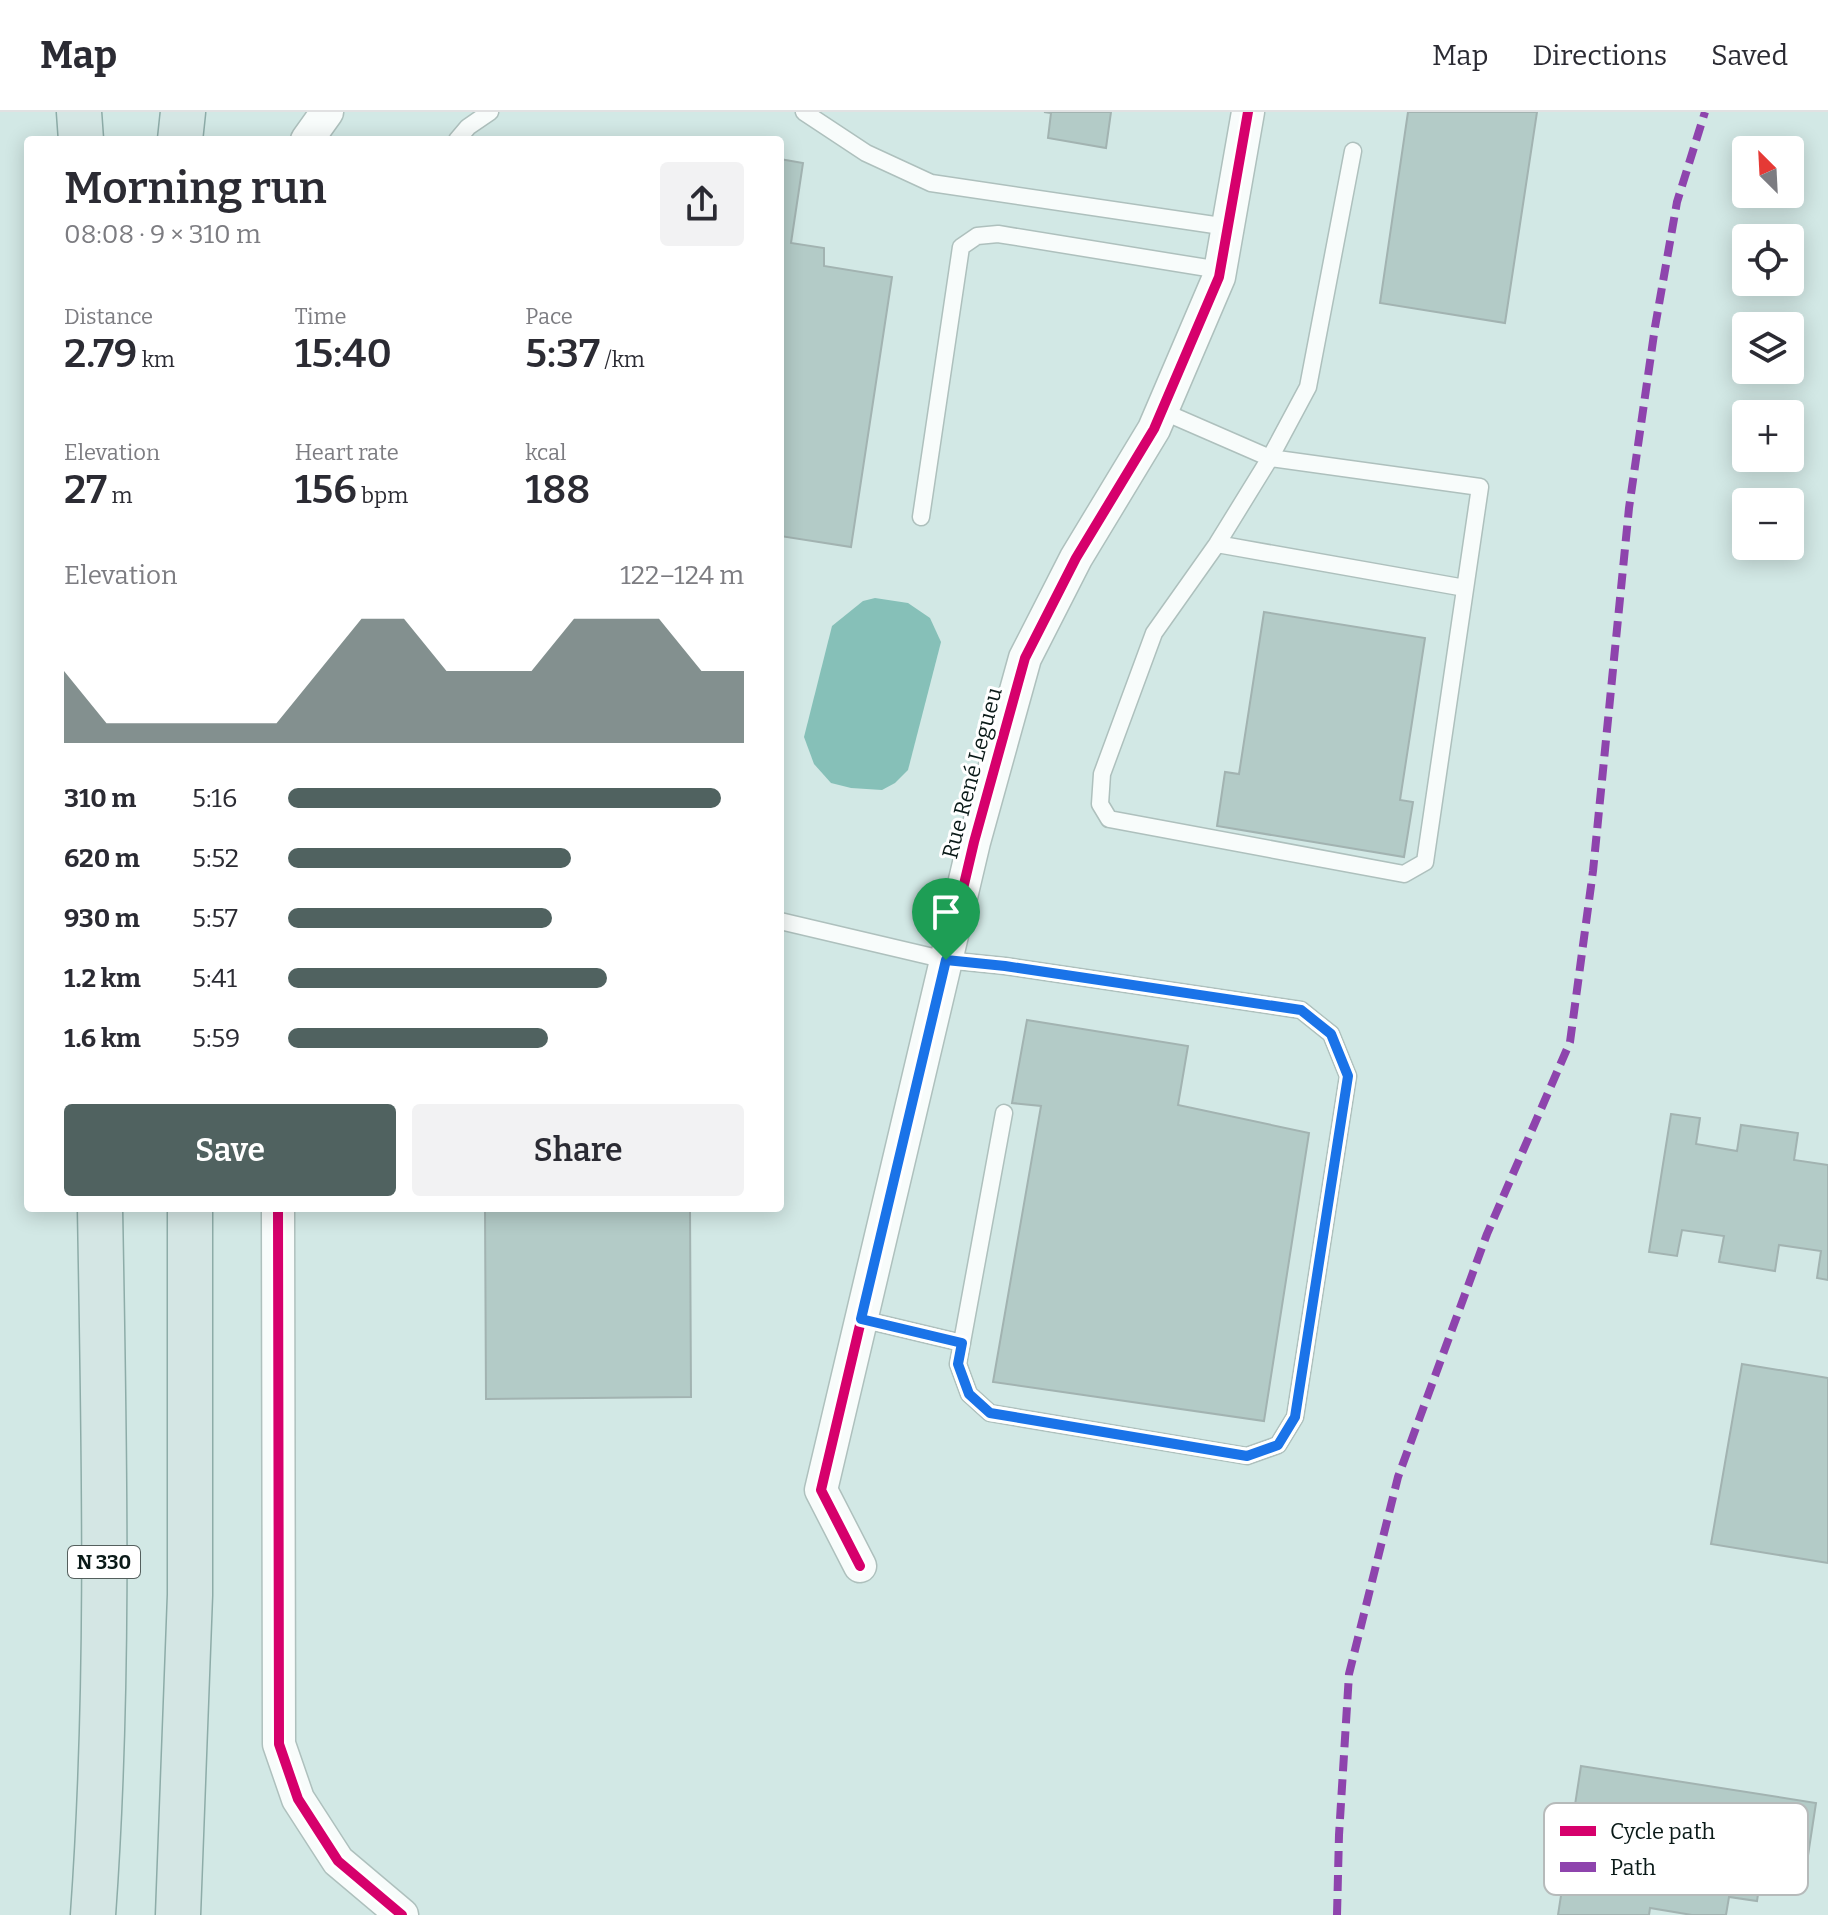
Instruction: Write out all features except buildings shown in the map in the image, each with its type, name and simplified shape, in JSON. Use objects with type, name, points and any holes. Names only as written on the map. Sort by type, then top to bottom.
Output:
[{"type":"highway","points":[[79,112],[81,136]]},
{"type":"highway","points":[[180,136],[183,112]]},
{"type":"highway","name":"N 330","points":[[93,1915],[99,1836],[104,1596],[100,1212]]},
{"type":"highway","points":[[178,1915],[190,1595],[190,1212]]},
{"type":"street","points":[[310,136],[327,112]]},
{"type":"street","name":"Rue René Legueu","points":[[860,1566],[821,1490],[974,842],[1025,658],[1076,558],[1154,429],[1219,277],[1248,112]]},
{"type":"street","points":[[278,1212],[279,1744],[298,1799],[338,1861],[402,1915]]},
{"type":"lane","points":[[460,136],[490,112]]},
{"type":"lane","points":[[804,112],[866,153],[931,183],[1228,227]]},
{"type":"lane","points":[[1162,411],[1270,458],[1480,487],[1425,862],[1404,874],[1109,819],[1100,804],[1102,774],[1154,633],[1217,544],[1270,458],[1308,387],[1353,151]]},
{"type":"lane","points":[[921,517],[961,247],[977,236],[998,234],[1220,270]]},
{"type":"lane","points":[[1217,544],[1465,588]]},
{"type":"lane","points":[[784,922],[946,960],[1301,1010],[1331,1034],[1348,1076],[1295,1417],[1278,1445],[1247,1456],[990,1413],[969,1394],[958,1364],[1004,1113]]},
{"type":"lane","points":[[861,1319],[962,1343]]},
{"type":"shaded area","points":[[875,598],[908,603],[930,618],[941,642],[908,770],[882,790],[831,783],[814,764],[804,737],[832,626],[863,601]]},
{"type":"marked path","points":[[1337,1915],[1349,1674],[1398,1477],[1487,1234],[1570,1042],[1593,871],[1629,508],[1655,327],[1677,202],[1705,112]]},
{"type":"cycle path","points":[[860,1566],[821,1490],[974,842],[1025,658],[1076,558],[1154,429],[1219,277],[1248,112]]},
{"type":"cycle path","points":[[278,1212],[279,1744],[298,1799],[338,1861],[402,1915]]},
{"type":"route","points":[[946,960],[1301,1010],[1331,1034],[1348,1076],[1295,1417],[1278,1445],[1247,1456],[990,1413],[969,1394],[958,1364],[962,1343],[861,1319],[946,960]]}]
